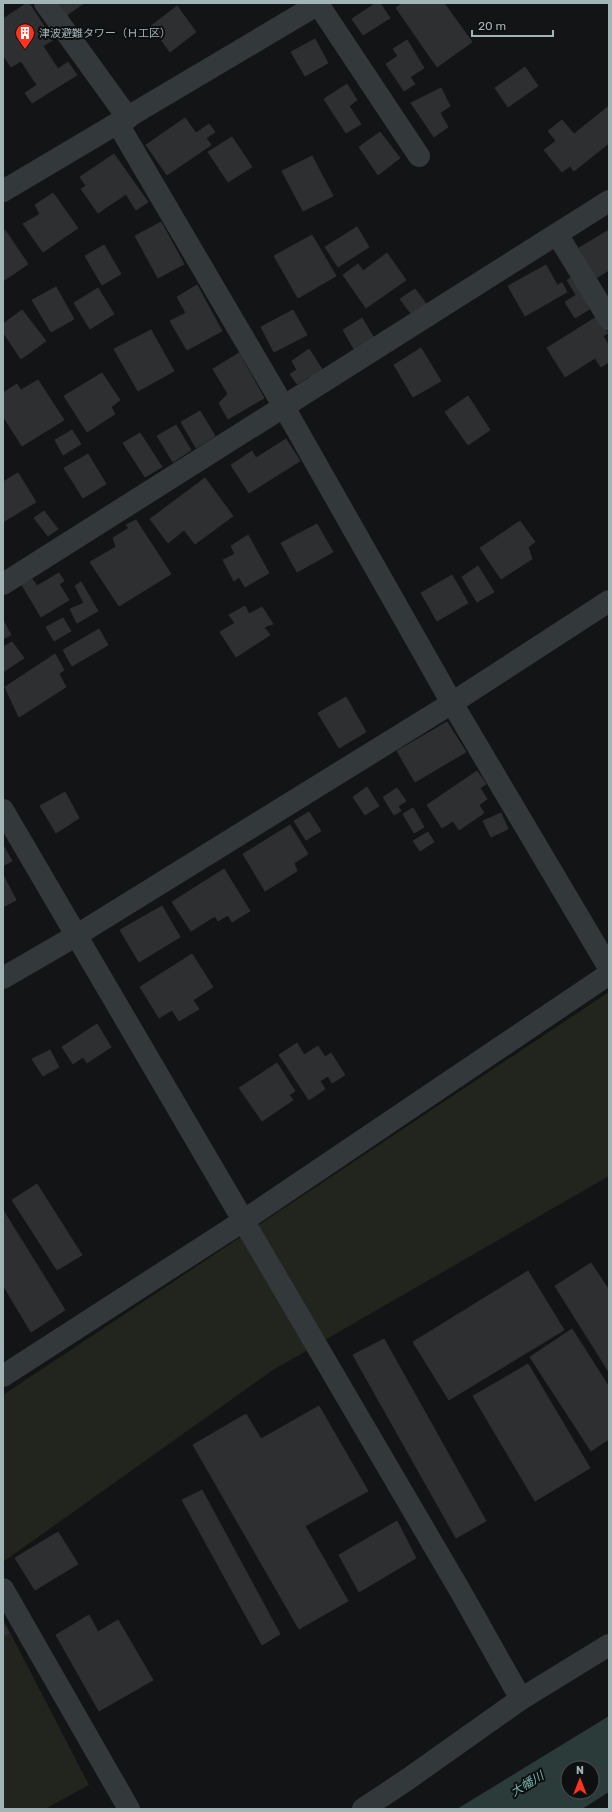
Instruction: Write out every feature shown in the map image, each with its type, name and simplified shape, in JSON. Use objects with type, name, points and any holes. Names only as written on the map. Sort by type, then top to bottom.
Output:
[{"type":"street","points":[[45,3],[123,121],[452,703],[609,968]]},
{"type":"street","points":[[3,191],[319,3],[419,156]]},
{"type":"street","points":[[3,584],[609,202]]},
{"type":"street","points":[[557,234],[609,318]]},
{"type":"street","points":[[3,978],[77,935],[452,703],[609,601]]},
{"type":"street","points":[[3,810],[462,1594],[521,1699]]},
{"type":"street","points":[[3,1376],[243,1221],[609,974]]},
{"type":"street","points":[[3,1589],[129,1809]]},
{"type":"street","points":[[363,1809],[521,1699],[609,1645]]},
{"type":"shaded area","points":[[609,992],[609,1176],[273,1370],[3,1562],[3,1395]]},
{"type":"shaded area","points":[[3,1619],[89,1785],[45,1809],[3,1809]]},
{"type":"water","name":"大幡川","points":[[609,1716],[609,1792],[600,1798],[600,1760],[560,1760],[560,1800],[596,1800],[582,1809],[457,1809]]},
{"type":"building","name":"津波避難タワー（Ｈ工区）","points":[[29,3],[53,40],[43,46],[58,69],[68,62],[77,75],[32,103],[25,93],[37,85],[21,61],[11,67],[3,55],[3,19]]},
{"type":"building","points":[[59,3],[84,3],[67,15]]},
{"type":"building","points":[[376,3],[380,3],[390,18],[363,35],[352,19]]},
{"type":"building","points":[[402,3],[444,3],[472,42],[437,67],[396,8]]},
{"type":"building","points":[[177,6],[196,32],[170,52],[151,26]]},
{"type":"building","points":[[315,39],[328,63],[305,76],[291,52]]},
{"type":"building","points":[[407,40],[424,68],[410,77],[415,84],[404,91],[386,64],[398,56],[393,49]]},
{"type":"building","points":[[525,67],[538,86],[508,107],[495,88]]},
{"type":"building","points":[[347,84],[357,100],[349,106],[361,124],[346,133],[324,99]]},
{"type":"building","points":[[441,88],[450,106],[440,113],[448,127],[434,137],[411,103]]},
{"type":"building","points":[[609,106],[609,143],[574,171],[570,166],[562,172],[544,150],[556,141],[548,131],[562,120],[574,134]]},
{"type":"building","points":[[185,118],[196,133],[209,124],[215,132],[206,138],[211,145],[167,175],[146,145]]},
{"type":"building","points":[[380,132],[400,158],[378,175],[359,147]]},
{"type":"building","points":[[232,137],[252,167],[228,182],[208,152]]},
{"type":"building","points":[[114,154],[148,202],[136,210],[126,194],[98,213],[81,189],[86,186],[80,177]]},
{"type":"building","points":[[312,156],[333,196],[303,211],[282,171]]},
{"type":"building","points":[[53,193],[78,228],[43,252],[23,224],[40,214],[35,205]]},
{"type":"building","points":[[161,222],[184,264],[158,278],[135,236]]},
{"type":"building","points":[[357,227],[369,247],[338,267],[325,247]]},
{"type":"building","points":[[5,230],[28,264],[3,281],[3,232]]},
{"type":"building","points":[[609,230],[609,270],[596,278],[579,248]]},
{"type":"building","points":[[312,235],[336,276],[298,298],[274,256]]},
{"type":"building","points":[[104,245],[121,274],[102,285],[85,256]]},
{"type":"building","points":[[387,253],[406,280],[366,308],[343,275],[358,264],[363,271]]},
{"type":"building","points":[[546,265],[557,285],[562,283],[567,292],[525,316],[508,286]]},
{"type":"building","points":[[574,276],[593,307],[575,318],[565,302],[576,295],[567,280]]},
{"type":"building","points":[[197,285],[222,331],[187,350],[170,321],[186,313],[177,297]]},
{"type":"building","points":[[56,287],[74,319],[51,332],[32,300]]},
{"type":"building","points":[[98,288],[114,314],[90,329],[74,303]]},
{"type":"building","points":[[415,289],[427,305],[412,315],[400,299]]},
{"type":"building","points":[[22,310],[46,341],[21,359],[3,332],[3,324]]},
{"type":"building","points":[[293,310],[307,335],[274,352],[261,327]]},
{"type":"building","points":[[598,316],[608,333],[603,336],[609,346],[609,362],[601,367],[595,358],[565,377],[547,348]]},
{"type":"building","points":[[362,318],[374,338],[355,351],[343,330]]},
{"type":"building","points":[[151,330],[174,371],[138,391],[114,349]]},
{"type":"building","points":[[421,348],[441,381],[413,397],[394,365]]},
{"type":"building","points":[[309,349],[325,374],[314,382],[310,376],[297,384],[290,374],[297,370],[292,361]]},
{"type":"building","points":[[239,353],[264,398],[228,419],[219,403],[228,394],[213,369]]},
{"type":"building","points":[[102,373],[120,400],[111,407],[115,414],[87,432],[64,396]]},
{"type":"building","points":[[38,380],[64,420],[22,446],[3,416],[3,393],[17,384],[21,390]]},
{"type":"building","points":[[468,396],[490,430],[468,445],[445,412]]},
{"type":"building","points":[[200,411],[215,436],[196,448],[181,422]]},
{"type":"building","points":[[176,425],[191,450],[173,462],[157,436]]},
{"type":"building","points":[[72,430],[81,444],[63,455],[55,440]]},
{"type":"building","points":[[140,433],[162,467],[145,477],[123,443]]},
{"type":"building","points":[[286,439],[300,461],[249,493],[231,465],[252,451],[256,458]]},
{"type":"building","points":[[88,454],[106,484],[83,498],[64,468]]},
{"type":"building","points":[[18,473],[36,502],[3,522],[3,482]]},
{"type":"building","points":[[205,478],[233,516],[195,544],[184,530],[168,543],[150,519]]},
{"type":"building","points":[[44,511],[58,529],[48,536],[34,518]]},
{"type":"building","points":[[136,520],[171,574],[119,606],[90,562],[116,547],[113,538],[129,528],[126,525]]},
{"type":"building","points":[[520,521],[535,542],[528,547],[532,559],[501,579],[480,548]]},
{"type":"building","points":[[317,524],[333,552],[297,572],[281,543]]},
{"type":"building","points":[[248,535],[269,573],[245,587],[239,577],[234,581],[223,560],[235,554],[231,546]]},
{"type":"building","points":[[478,566],[494,592],[477,602],[462,577]]},
{"type":"building","points":[[59,573],[64,581],[59,584],[69,600],[41,617],[22,585],[32,579],[37,586]]},
{"type":"building","points":[[452,575],[468,603],[437,621],[421,593]]},
{"type":"building","points":[[81,582],[98,611],[77,623],[70,609],[84,603],[75,586]]},
{"type":"building","points":[[245,606],[249,614],[262,607],[273,624],[264,627],[270,635],[236,657],[220,632],[235,623],[229,615]]},
{"type":"building","points":[[63,618],[71,631],[54,641],[46,627]]},
{"type":"building","points":[[3,620],[11,635],[3,639]]},
{"type":"building","points":[[99,629],[108,645],[72,666],[63,650]]},
{"type":"building","points":[[12,642],[24,658],[3,672],[3,647]]},
{"type":"building","points":[[55,654],[64,670],[59,674],[66,687],[19,717],[5,687]]},
{"type":"building","points":[[346,697],[366,732],[339,748],[318,713]]},
{"type":"building","points":[[447,722],[466,752],[415,782],[397,751]]},
{"type":"building","points":[[477,771],[486,784],[480,788],[487,799],[479,805],[484,813],[459,830],[453,821],[442,828],[427,805]]},
{"type":"building","points":[[367,787],[379,806],[365,815],[353,797]]},
{"type":"building","points":[[397,788],[406,801],[398,806],[401,811],[394,815],[383,797]]},
{"type":"building","points":[[65,792],[79,818],[56,833],[40,806]]},
{"type":"building","points":[[413,808],[424,827],[414,833],[403,814]]},
{"type":"building","points":[[309,812],[321,831],[306,840],[294,821]]},
{"type":"building","points":[[501,813],[508,829],[491,837],[483,821]]},
{"type":"building","points":[[290,825],[308,854],[294,863],[297,871],[265,891],[243,854]]},
{"type":"building","points":[[428,832],[434,842],[420,851],[413,841]]},
{"type":"building","points":[[3,845],[12,861],[3,866]]},
{"type":"building","points":[[224,869],[250,911],[232,922],[228,915],[218,921],[215,916],[191,931],[172,902]]},
{"type":"building","points":[[3,875],[16,900],[3,907]]},
{"type":"building","points":[[162,906],[180,937],[139,962],[120,930]]},
{"type":"building","points":[[192,954],[213,987],[193,1000],[199,1009],[179,1021],[172,1010],[159,1018],[140,987]]},
{"type":"building","points":[[97,1024],[111,1047],[87,1063],[83,1057],[73,1064],[62,1047]]},
{"type":"building","points":[[297,1043],[304,1055],[318,1046],[325,1057],[331,1053],[345,1075],[332,1083],[328,1076],[320,1081],[325,1089],[309,1100],[279,1055]]},
{"type":"building","points":[[50,1050],[59,1067],[43,1076],[32,1059]]},
{"type":"building","points":[[277,1063],[295,1091],[289,1095],[293,1100],[262,1121],[239,1088]]},
{"type":"building","points":[[37,1184],[82,1255],[57,1270],[12,1200]]},
{"type":"building","points":[[3,1210],[65,1310],[31,1332],[3,1285]]},
{"type":"building","points":[[591,1263],[609,1290],[609,1372],[555,1286]]},
{"type":"building","points":[[528,1271],[564,1330],[449,1400],[413,1342]]},
{"type":"building","points":[[572,1329],[609,1387],[609,1439],[591,1451],[530,1357]]},
{"type":"building","points":[[384,1339],[486,1521],[456,1538],[353,1355]]},
{"type":"building","points":[[528,1364],[590,1468],[535,1501],[473,1396]]},
{"type":"building","points":[[319,1406],[368,1491],[305,1526],[348,1601],[299,1629],[193,1445],[246,1414],[261,1439]]},
{"type":"building","points":[[202,1490],[280,1634],[262,1645],[182,1500]]},
{"type":"building","points":[[397,1521],[416,1558],[359,1592],[339,1555]]},
{"type":"building","points":[[58,1532],[78,1564],[35,1590],[15,1558]]},
{"type":"building","points":[[89,1615],[98,1632],[118,1620],[153,1680],[99,1711],[56,1635]]},
{"type":"building","points":[[3,1623],[9,1633],[3,1636]]},
{"type":"place","name":"津波避難タワー（Ｈ工区）","points":[[25,50]]}]
